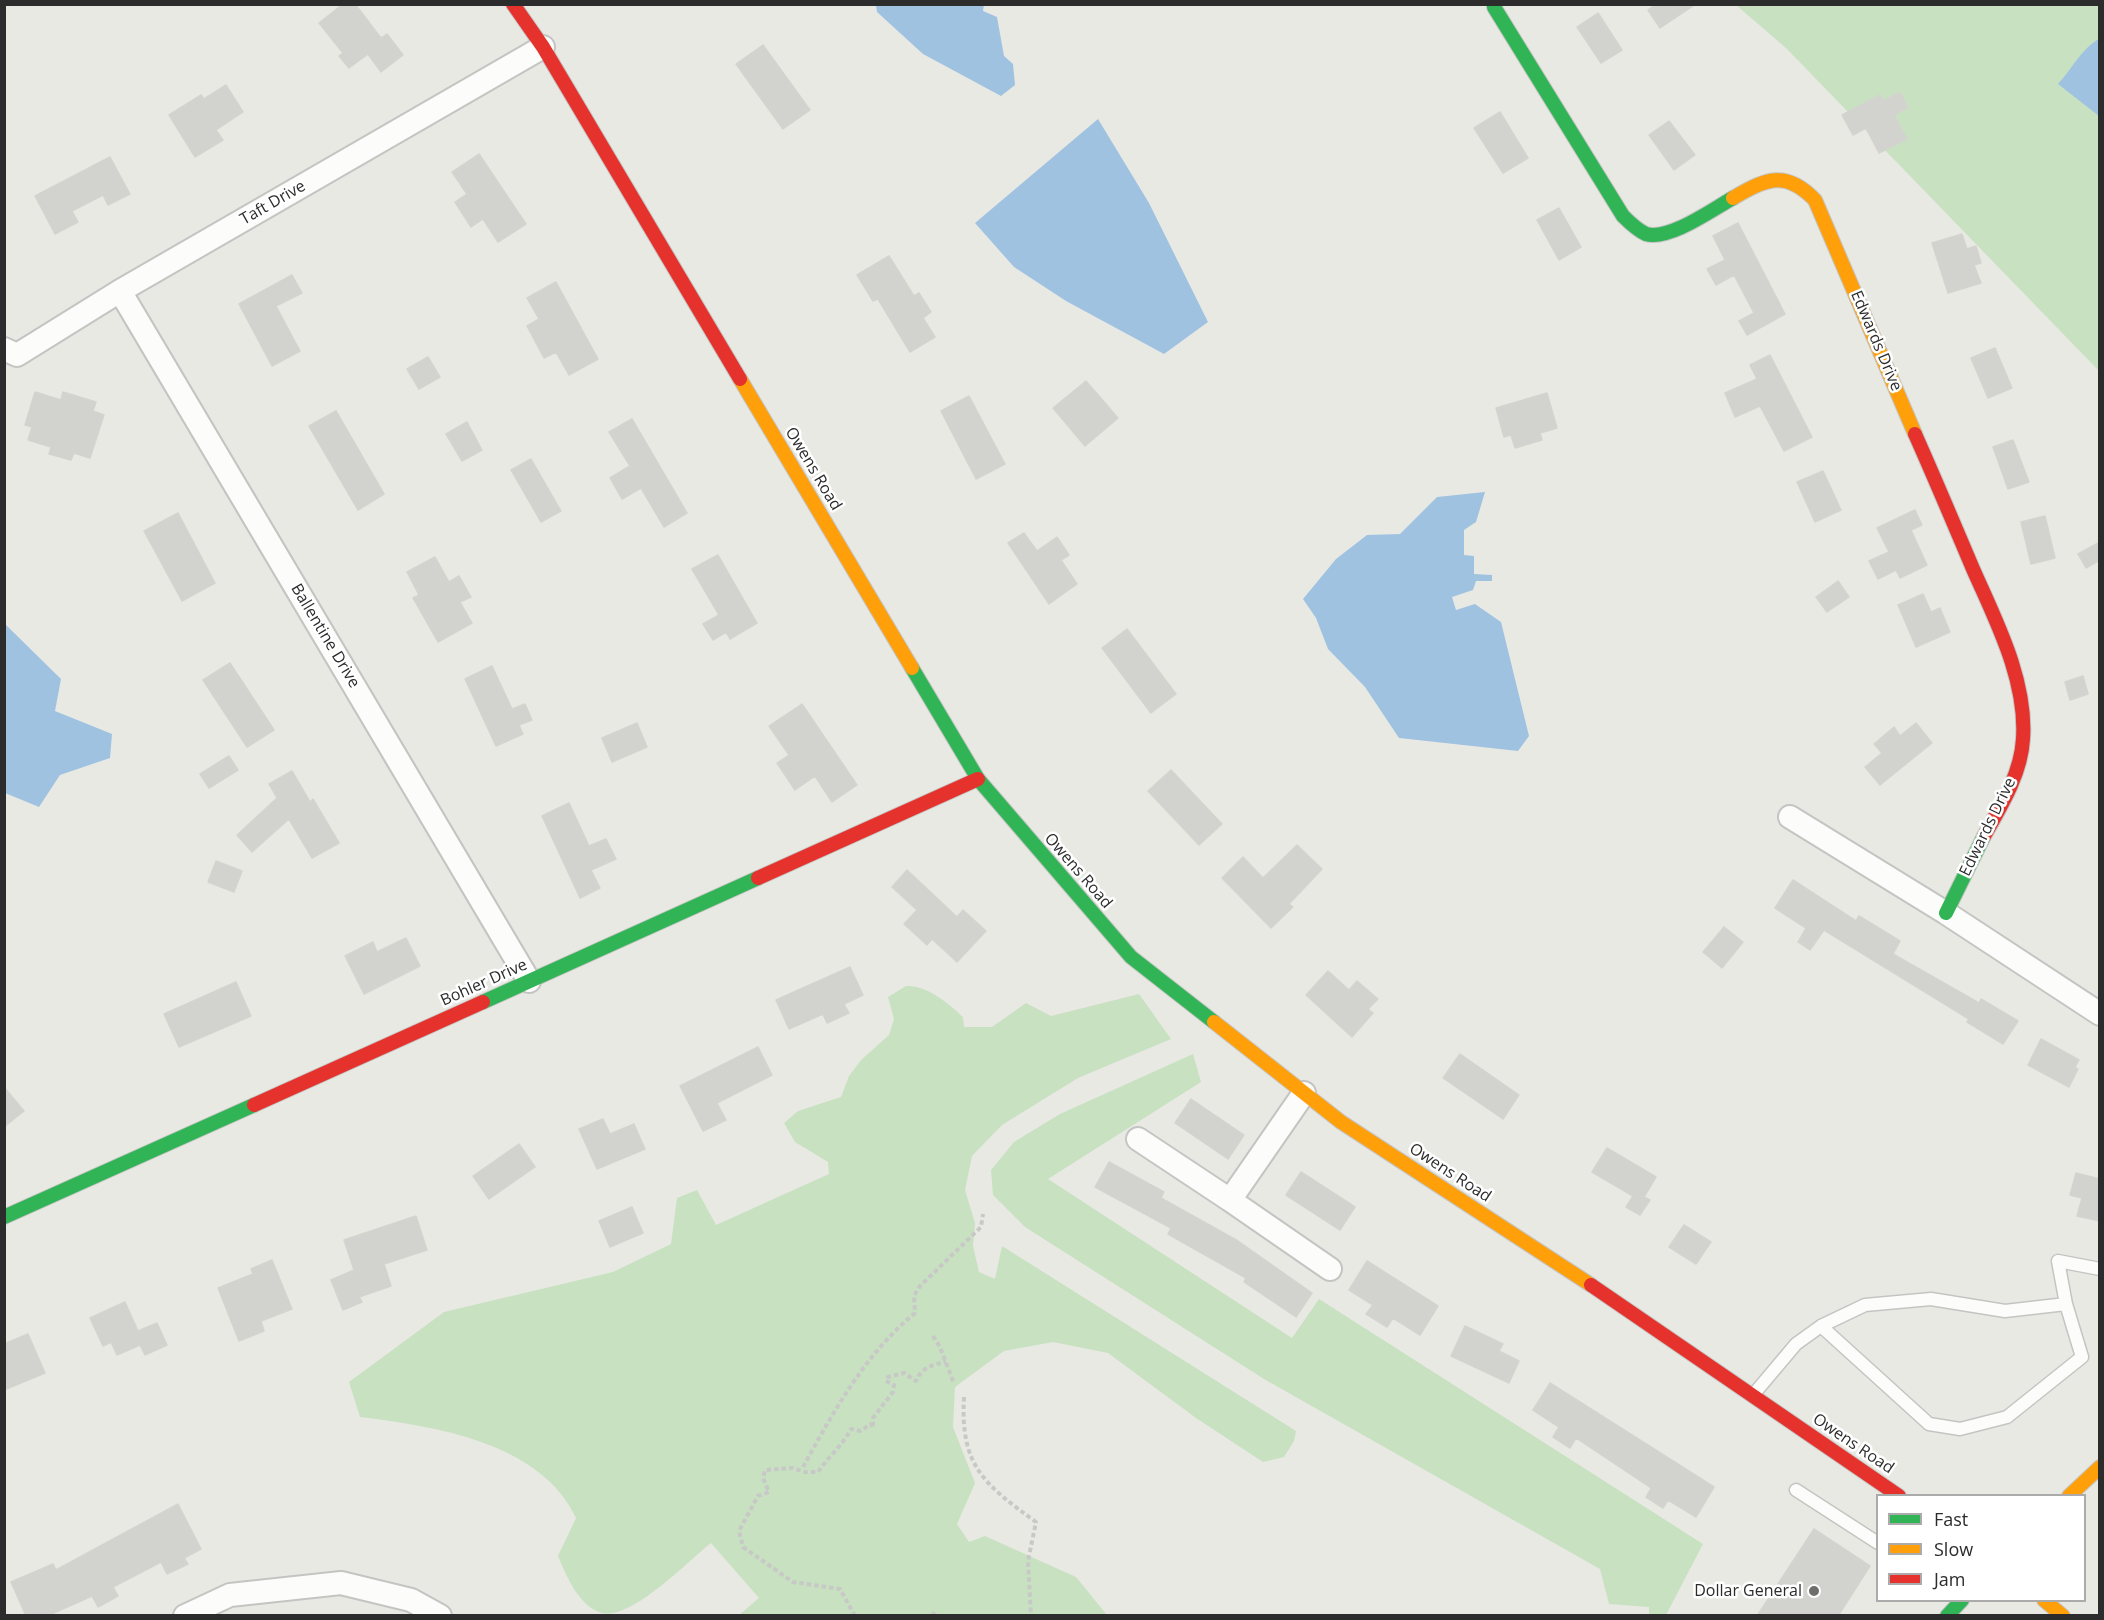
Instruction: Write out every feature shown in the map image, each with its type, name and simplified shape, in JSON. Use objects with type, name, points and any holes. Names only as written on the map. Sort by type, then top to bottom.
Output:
[{"type":"street","name":"Owens Road","points":[[513,4],[543,47],[978,779],[1131,957],[1341,1122],[1600,1291],[1896,1494]]},
{"type":"street","name":"Edwards Drive","points":[[1494,7],[1623,216],[1636,229],[1654,235],[1672,230],[1767,182],[1785,179],[1803,187],[1815,200],[2004,640],[2016,677],[2023,718],[2021,752],[2011,784],[1970,861],[1946,913]]},
{"type":"street","name":"Taft Drive","points":[[4,349],[17,355],[120,291],[543,47]]},
{"type":"street","name":"Ballentine Drive","points":[[120,291],[529,981]]},
{"type":"street","name":"Bohler Drive","points":[[4,1218],[978,779]]},
{"type":"street","points":[[1790,817],[1946,913],[2100,1014]]},
{"type":"street","points":[[1230,1200],[1304,1093]]},
{"type":"street","points":[[1138,1139],[1330,1269]]},
{"type":"street","points":[[2071,1494],[2100,1467]]},
{"type":"street","points":[[185,1616],[230,1595],[341,1583],[411,1599],[440,1616]]},
{"type":"street","points":[[1947,1616],[1960,1602]]},
{"type":"street","points":[[2046,1602],[2062,1616]]},
{"type":"lane","points":[[1821,1326],[1929,1424],[1960,1429],[2007,1417],[2082,1357],[2066,1304],[2058,1261],[2100,1269]]},
{"type":"lane","points":[[1752,1395],[1796,1344],[1821,1326],[1866,1305],[1931,1299],[2005,1311],[2066,1304]]},
{"type":"lane","points":[[1796,1490],[1876,1543]]},
{"type":"path","points":[[803,1467],[858,1374],[896,1329],[915,1313],[914,1296],[920,1286],[981,1227],[983,1214]]},
{"type":"path","points":[[933,1336],[953,1381]]},
{"type":"path","points":[[855,1616],[840,1589],[793,1582],[743,1548],[739,1531],[758,1496],[769,1492],[763,1478],[765,1470],[793,1468],[805,1472],[818,1472],[832,1452],[845,1441],[851,1430],[860,1431],[871,1424],[873,1428],[873,1418],[892,1392],[894,1385],[886,1381],[888,1377],[904,1373],[916,1381],[920,1372],[929,1366],[946,1362]]},
{"type":"path","points":[[964,1397],[962,1425],[973,1464],[995,1492],[1036,1522],[1028,1561],[1031,1616]]},
{"type":"green space","points":[[1736,5],[2099,5],[2099,371],[1786,48]]},
{"type":"green space","points":[[906,986],[922,988],[944,1001],[963,1017],[964,1027],[992,1027],[1026,1003],[1051,1016],[1139,994],[1171,1039],[1078,1078],[1002,1125],[972,1156],[965,1190],[975,1223],[973,1246],[979,1272],[995,1279],[1002,1246],[1296,1431],[1294,1441],[1284,1457],[1263,1462],[1196,1418],[1108,1353],[1053,1342],[1004,1351],[955,1387],[953,1427],[975,1483],[957,1524],[969,1542],[985,1536],[1076,1577],[1107,1615],[739,1615],[759,1598],[711,1543],[644,1599],[614,1613],[594,1610],[574,1589],[558,1556],[576,1518],[560,1492],[538,1471],[512,1455],[482,1442],[420,1426],[360,1417],[349,1382],[444,1312],[613,1272],[671,1244],[677,1198],[697,1190],[716,1225],[829,1174],[828,1162],[795,1142],[784,1123],[798,1111],[841,1097],[849,1076],[861,1060],[889,1035],[894,1019],[888,997]]},
{"type":"green space","points":[[1193,1054],[1201,1082],[1048,1179],[1292,1338],[1319,1299],[1703,1544],[1666,1615],[1649,1615],[1649,1607],[1609,1604],[1600,1569],[1264,1379],[1025,1227],[993,1195],[991,1170],[1014,1142],[1060,1114]]},
{"type":"water","points":[[876,5],[984,5],[983,11],[997,17],[1004,56],[1013,64],[1015,85],[1001,96],[923,54],[877,12]]},
{"type":"water","points":[[2099,39],[2099,116],[2058,84],[2082,53]]},
{"type":"water","points":[[1098,119],[1149,203],[1208,322],[1164,354],[1066,301],[1014,267],[975,223]]},
{"type":"water","points":[[1485,492],[1476,522],[1464,530],[1464,555],[1474,556],[1474,574],[1492,575],[1492,581],[1476,581],[1473,590],[1452,597],[1456,610],[1475,604],[1501,622],[1529,736],[1518,751],[1399,738],[1365,687],[1328,649],[1316,618],[1303,599],[1336,559],[1367,535],[1400,534],[1437,497]]},
{"type":"water","points":[[5,624],[61,679],[55,711],[112,734],[110,758],[60,775],[39,807],[5,793]]},
{"type":"building","points":[[343,4],[355,4],[381,38],[387,34],[403,55],[381,72],[368,54],[349,68],[339,56],[343,53],[319,23]]},
{"type":"building","points":[[1656,4],[1696,4],[1660,28],[1648,10]]},
{"type":"building","points":[[1598,13],[1622,50],[1601,63],[1577,27]]},
{"type":"building","points":[[763,45],[810,110],[783,129],[736,64]]},
{"type":"building","points":[[226,85],[243,112],[216,130],[223,140],[195,157],[169,115],[201,95],[204,99]]},
{"type":"building","points":[[1900,92],[1908,107],[1894,115],[1907,139],[1879,153],[1866,128],[1853,135],[1842,115],[1880,95],[1883,101]]},
{"type":"building","points":[[1500,112],[1528,158],[1503,173],[1474,128]]},
{"type":"building","points":[[1669,121],[1695,155],[1674,170],[1649,135]]},
{"type":"building","points":[[479,154],[526,224],[498,242],[483,219],[471,227],[455,202],[467,194],[452,172]]},
{"type":"building","points":[[110,157],[130,194],[108,205],[103,195],[72,211],[78,222],[55,234],[35,196]]},
{"type":"building","points":[[1559,208],[1581,247],[1559,260],[1537,220]]},
{"type":"building","points":[[1738,223],[1785,314],[1747,335],[1739,321],[1754,313],[1734,275],[1716,285],[1707,269],[1725,260],[1713,236]]},
{"type":"building","points":[[1962,234],[1967,249],[1976,246],[1981,263],[1974,265],[1981,283],[1948,293],[1932,243]]},
{"type":"building","points":[[889,256],[914,296],[919,293],[931,312],[923,318],[935,337],[910,352],[878,299],[873,301],[857,275]]},
{"type":"building","points":[[292,275],[302,293],[276,306],[300,351],[272,366],[239,304]]},
{"type":"building","points":[[556,282],[598,359],[569,375],[556,352],[544,358],[527,326],[539,319],[527,298]]},
{"type":"building","points":[[1995,348],[2012,388],[1988,398],[1971,358]]},
{"type":"building","points":[[1770,355],[1812,437],[1784,451],[1760,406],[1735,417],[1725,393],[1757,379],[1750,365]]},
{"type":"building","points":[[428,357],[440,377],[419,389],[407,369]]},
{"type":"building","points":[[1086,381],[1118,418],[1085,446],[1053,408]]},
{"type":"building","points":[[35,392],[61,400],[63,392],[96,402],[93,411],[104,415],[90,458],[74,453],[71,460],[49,454],[51,447],[28,440],[32,427],[25,425]]},
{"type":"building","points":[[1547,393],[1557,428],[1540,433],[1542,440],[1515,448],[1511,435],[1504,437],[1496,408]]},
{"type":"building","points":[[969,396],[1005,464],[976,479],[941,411]]},
{"type":"building","points":[[336,411],[384,494],[358,510],[309,426]]},
{"type":"building","points":[[632,419],[687,513],[664,527],[641,488],[622,499],[610,478],[630,466],[609,432]]},
{"type":"building","points":[[467,422],[482,450],[462,461],[446,434]]},
{"type":"building","points":[[2013,440],[2029,482],[2008,489],[1993,447]]},
{"type":"building","points":[[531,459],[561,511],[541,522],[511,470]]},
{"type":"building","points":[[1823,471],[1841,510],[1815,522],[1797,482]]},
{"type":"building","points":[[1915,510],[1922,525],[1911,530],[1927,565],[1900,578],[1896,570],[1878,579],[1869,561],[1889,552],[1877,528]]},
{"type":"building","points":[[178,513],[215,583],[182,601],[144,531]]},
{"type":"building","points":[[2045,516],[2055,558],[2031,564],[2021,522]]},
{"type":"building","points":[[1024,533],[1037,551],[1057,537],[1069,555],[1061,560],[1077,584],[1049,604],[1008,543]]},
{"type":"building","points":[[2100,542],[2100,560],[2086,568],[2078,554]]},
{"type":"building","points":[[718,555],[757,623],[730,639],[726,632],[713,640],[703,624],[719,615],[692,569]]},
{"type":"building","points":[[435,557],[449,582],[459,576],[471,597],[460,602],[472,623],[438,642],[413,598],[419,595],[407,572]]},
{"type":"building","points":[[1838,581],[1849,597],[1827,612],[1816,597]]},
{"type":"building","points":[[1923,594],[1931,612],[1940,608],[1950,632],[1916,647],[1898,605]]},
{"type":"building","points":[[1127,629],[1176,694],[1151,713],[1102,648]]},
{"type":"building","points":[[230,663],[274,730],[247,747],[203,680]]},
{"type":"building","points":[[492,666],[512,709],[525,704],[532,720],[519,725],[523,734],[496,746],[465,679]]},
{"type":"building","points":[[2083,676],[2088,694],[2070,700],[2065,682]]},
{"type":"building","points":[[802,704],[857,785],[832,802],[815,776],[795,790],[777,763],[789,755],[769,726]]},
{"type":"building","points":[[637,723],[647,747],[612,762],[602,738]]},
{"type":"building","points":[[1916,723],[1932,743],[1880,785],[1865,767],[1882,753],[1874,744],[1894,727],[1900,736]]},
{"type":"building","points":[[229,756],[238,770],[209,788],[200,774]]},
{"type":"building","points":[[1171,770],[1222,824],[1199,845],[1148,791]]},
{"type":"building","points":[[292,771],[310,802],[313,799],[339,843],[312,858],[289,819],[252,852],[237,835],[277,798],[269,784]]},
{"type":"building","points":[[569,803],[589,846],[606,839],[616,859],[591,870],[600,888],[580,898],[542,816]]},
{"type":"building","points":[[1297,845],[1322,869],[1289,904],[1293,907],[1271,928],[1222,878],[1243,857],[1263,878]]},
{"type":"building","points":[[216,861],[242,871],[234,892],[208,882]]},
{"type":"building","points":[[907,870],[957,917],[963,910],[986,931],[957,962],[932,939],[927,945],[904,924],[917,910],[892,887]]},
{"type":"building","points":[[1793,880],[1856,921],[1859,916],[1900,941],[1893,954],[1979,1003],[1981,999],[2018,1021],[2003,1044],[1967,1022],[1969,1019],[1824,930],[1810,950],[1798,942],[1806,928],[1775,908]]},
{"type":"building","points":[[1724,927],[1743,942],[1722,968],[1703,952]]},
{"type":"building","points":[[406,938],[420,966],[364,994],[345,956],[373,942],[377,952]]},
{"type":"building","points":[[850,967],[863,995],[844,1004],[849,1013],[827,1023],[823,1014],[789,1029],[776,1000]]},
{"type":"building","points":[[1328,971],[1349,990],[1357,981],[1378,999],[1368,1009],[1373,1013],[1352,1037],[1306,995]]},
{"type":"building","points":[[236,982],[251,1016],[179,1047],[164,1014]]},
{"type":"building","points":[[2041,1039],[2079,1060],[2075,1067],[2078,1069],[2069,1087],[2028,1065]]},
{"type":"building","points":[[758,1047],[772,1075],[717,1103],[726,1120],[703,1131],[680,1086]]},
{"type":"building","points":[[1460,1054],[1519,1095],[1503,1119],[1443,1078]]},
{"type":"building","points":[[4,1087],[24,1111],[4,1127]]},
{"type":"building","points":[[1191,1099],[1244,1135],[1228,1159],[1175,1123]]},
{"type":"building","points":[[603,1119],[610,1134],[634,1124],[645,1149],[597,1169],[579,1129]]},
{"type":"building","points":[[519,1144],[535,1167],[489,1199],[473,1176]]},
{"type":"building","points":[[1607,1148],[1656,1177],[1644,1197],[1650,1200],[1640,1215],[1626,1207],[1633,1196],[1592,1172]]},
{"type":"building","points":[[1109,1162],[1164,1192],[1161,1198],[1238,1241],[1312,1293],[1296,1317],[1244,1282],[1246,1278],[1168,1234],[1171,1228],[1095,1187]]},
{"type":"building","points":[[1301,1172],[1355,1207],[1340,1230],[1286,1195]]},
{"type":"building","points":[[2076,1173],[2100,1179],[2100,1221],[2077,1216],[2082,1198],[2070,1195]]},
{"type":"building","points":[[632,1207],[643,1233],[610,1247],[599,1221]]},
{"type":"building","points":[[416,1216],[427,1250],[384,1264],[391,1286],[359,1297],[362,1302],[343,1310],[331,1280],[354,1270],[344,1240]]},
{"type":"building","points":[[1684,1225],[1711,1242],[1696,1264],[1669,1247]]},
{"type":"building","points":[[272,1260],[292,1309],[261,1321],[264,1331],[239,1341],[218,1288],[253,1274],[251,1269]]},
{"type":"building","points":[[1367,1261],[1438,1306],[1420,1335],[1393,1318],[1387,1327],[1366,1314],[1373,1305],[1349,1290]]},
{"type":"building","points":[[125,1302],[138,1331],[157,1323],[167,1345],[145,1355],[140,1345],[117,1355],[111,1342],[103,1346],[90,1318]]},
{"type":"building","points":[[1465,1326],[1503,1344],[1499,1351],[1519,1361],[1509,1383],[1451,1356]]},
{"type":"building","points":[[28,1334],[45,1373],[4,1390],[4,1344]]},
{"type":"building","points":[[1550,1383],[1714,1487],[1696,1517],[1668,1500],[1663,1508],[1646,1497],[1651,1488],[1576,1438],[1570,1448],[1553,1437],[1559,1427],[1533,1410]]},
{"type":"building","points":[[178,1504],[201,1549],[184,1558],[188,1564],[167,1574],[161,1562],[113,1587],[118,1596],[98,1607],[92,1596],[47,1616],[26,1616],[11,1582],[53,1564],[56,1570]]},
{"type":"building","name":"Dollar General","points":[[1814,1529],[1870,1566],[1838,1616],[1757,1616]]},
{"type":"traffic: fast","points":[[1494,7],[1623,216],[1634,226],[1646,234],[1666,233],[1691,223],[1733,198]]},
{"type":"traffic: fast","points":[[912,668],[978,779],[1131,957],[1214,1022]]},
{"type":"traffic: fast","points":[[1946,913],[1984,836]]},
{"type":"traffic: fast","points":[[483,1002],[758,878]]},
{"type":"traffic: fast","points":[[4,1217],[254,1105]]},
{"type":"traffic: fast","points":[[1947,1616],[1960,1602]]},
{"type":"traffic: slow","points":[[1733,198],[1756,186],[1776,180],[1795,184],[1815,200],[1915,434]]},
{"type":"traffic: slow","points":[[740,379],[912,668]]},
{"type":"traffic: slow","points":[[1214,1022],[1341,1122],[1591,1285]]},
{"type":"traffic: slow","points":[[2071,1494],[2100,1467]]},
{"type":"traffic: slow","points":[[2046,1602],[2063,1616]]},
{"type":"traffic: jam","points":[[513,4],[543,47],[740,379]]},
{"type":"traffic: jam","points":[[1915,434],[2000,630],[2020,695],[2023,739],[2018,765],[2009,789],[1984,836]]},
{"type":"traffic: jam","points":[[758,878],[978,779]]},
{"type":"traffic: jam","points":[[254,1105],[483,1002]]},
{"type":"traffic: jam","points":[[1591,1285],[1896,1494]]},
{"type":"place","name":"Dollar General","points":[[1814,1591]]}]
